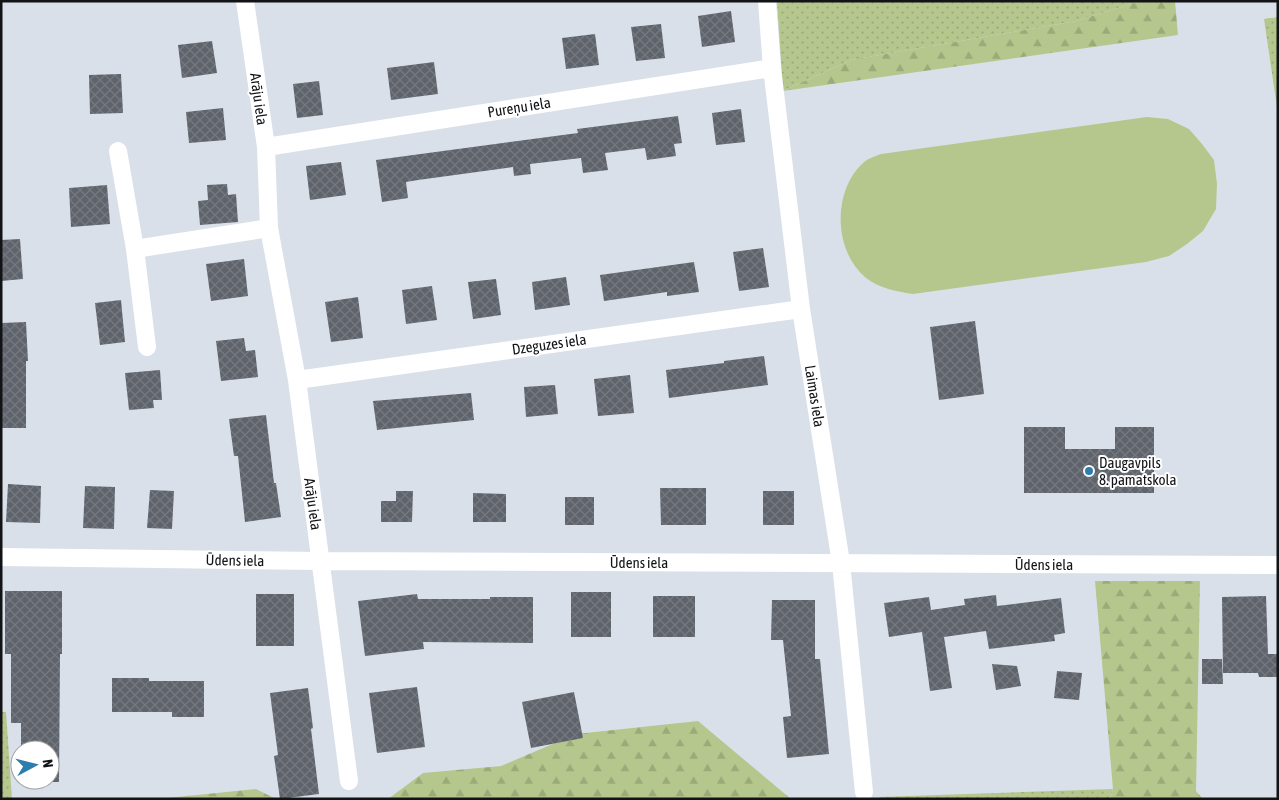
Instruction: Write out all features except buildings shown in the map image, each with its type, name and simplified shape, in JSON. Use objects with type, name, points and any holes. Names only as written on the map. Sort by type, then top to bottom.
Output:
[{"type":"street","name":"Arāju iela","points":[[245,1],[266,147],[269,228],[296,380],[349,781]]},
{"type":"street","name":"Laimas iela","points":[[766,1],[772,68],[801,309],[841,563],[864,792]]},
{"type":"street","name":"Pureņu iela","points":[[266,147],[772,68]]},
{"type":"street","points":[[118,151],[135,249],[147,347]]},
{"type":"street","points":[[135,249],[269,228]]},
{"type":"street","name":"Dzeguzes iela","points":[[296,380],[801,309]]},
{"type":"street","name":"Ūdens iela","points":[[1,557],[321,561],[1278,565]]},
{"type":"green space","points":[[777,1],[1141,1],[1076,21],[851,60],[783,91]]},
{"type":"green space","points":[[1141,1],[1175,1],[1178,35],[783,91],[851,60],[1076,21]]},
{"type":"green space","points":[[1278,17],[1278,114],[1264,19]]},
{"type":"green space","points":[[1147,117],[1168,119],[1189,129],[1214,160],[1217,184],[1216,209],[1203,231],[1169,256],[1146,262],[913,294],[888,289],[872,282],[855,266],[847,252],[842,237],[842,204],[846,188],[854,174],[870,158],[881,154]]},
{"type":"green space","points":[[1095,581],[1200,581],[1196,791],[1203,799],[1110,799],[1113,789]]},
{"type":"green space","points":[[1,712],[6,712],[12,799],[1,799]]},
{"type":"green space","points":[[698,721],[791,799],[388,799],[423,773],[501,766],[576,734]]},
{"type":"green space","points":[[256,789],[276,799],[157,799]]},
{"type":"green space","points":[[1113,789],[1110,799],[881,799],[879,797]]},
{"type":"place","name":"Daugavpils 8. pamatskola","points":[[1089,471]]}]
